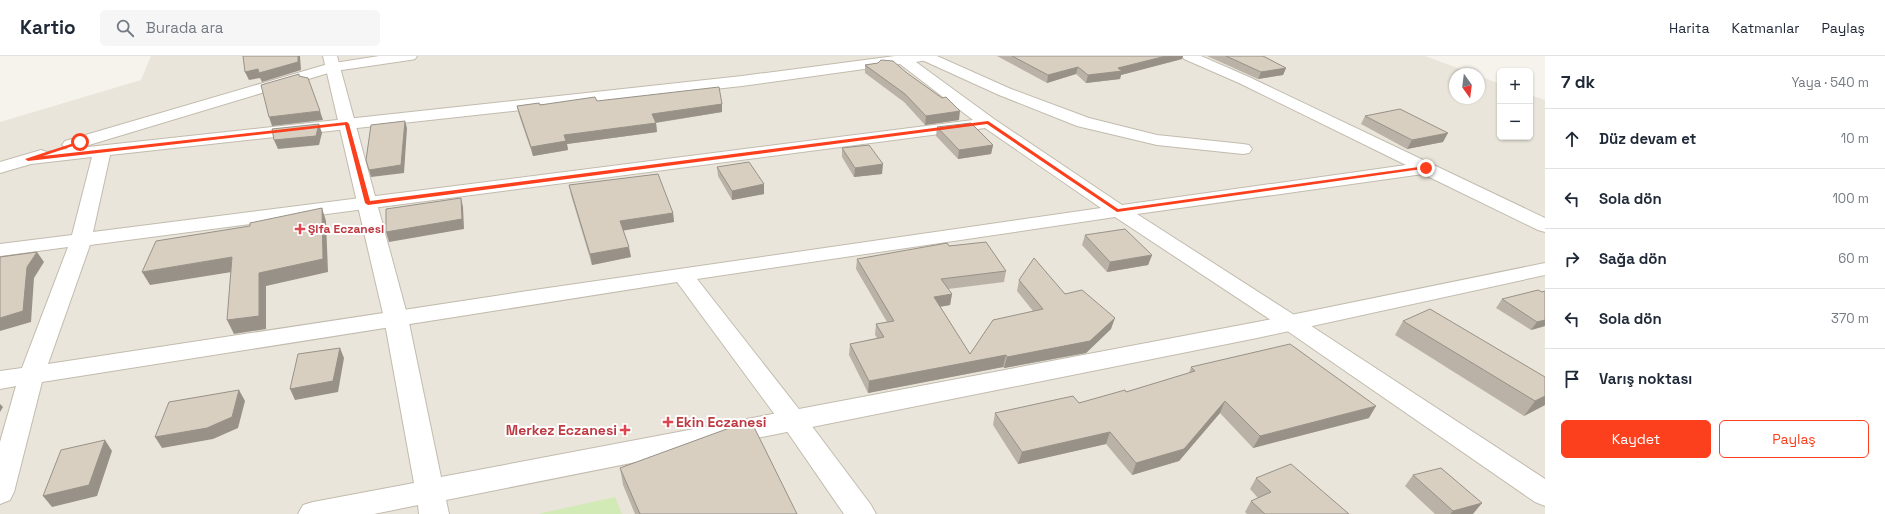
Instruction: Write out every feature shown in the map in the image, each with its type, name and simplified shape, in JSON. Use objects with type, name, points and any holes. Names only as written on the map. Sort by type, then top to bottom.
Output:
[{"type":"street","points":[[0,168],[332,62],[410,56]]},
{"type":"street","points":[[28,159],[734,82],[927,56],[1005,92],[1083,122],[1157,140],[1243,149]]},
{"type":"street","points":[[1189,56],[1244,80],[1545,226]]},
{"type":"street","points":[[904,60],[988,122],[1117,210],[1291,323],[1545,494]]},
{"type":"street","points":[[332,62],[396,318],[432,503]]},
{"type":"street","points":[[0,250],[988,122]]},
{"type":"street","points":[[0,492],[32,374],[81,240],[102,151]]},
{"type":"street","points":[[0,380],[684,274],[1117,210],[1426,168]]},
{"type":"street","points":[[314,514],[432,503],[794,420],[1291,323],[1545,268]]},
{"type":"street","points":[[684,274],[794,420],[860,514]]},
{"type":"shaded area","points":[[151,56],[1425,56],[1458,68],[1449,68],[1449,104],[1485,104],[1485,78],[1497,83],[1497,140],[1533,140],[1533,96],[1545,100],[1545,514],[0,514],[0,122],[141,80]]},
{"type":"green space","points":[[615,497],[622,514],[538,514]]},
{"type":"building","points":[[243,56],[298,56],[298,62],[259,73],[258,69],[245,72]]},
{"type":"building","points":[[1012,56],[1166,56],[1118,68],[1122,71],[1088,75],[1078,67],[1048,75]]},
{"type":"building","points":[[1226,56],[1263,56],[1286,68],[1261,72]]},
{"type":"building","points":[[881,60],[893,61],[942,98],[946,97],[960,111],[926,116],[905,94],[865,65],[878,63]]},
{"type":"building","points":[[299,74],[299,76],[308,78],[320,111],[269,117],[261,85]]},
{"type":"building","points":[[719,87],[722,104],[652,114],[656,123],[564,135],[566,141],[531,147],[517,106],[539,103],[540,105],[595,97],[597,101]]},
{"type":"building","points":[[1400,109],[1448,133],[1412,140],[1365,116]]},
{"type":"building","points":[[405,121],[401,165],[369,170],[366,160],[371,125]]},
{"type":"building","points":[[971,123],[993,145],[959,150],[937,127]]},
{"type":"building","points":[[319,124],[316,136],[274,140],[272,129]]},
{"type":"building","points":[[869,145],[883,164],[855,168],[842,148]]},
{"type":"building","points":[[749,162],[764,184],[732,191],[717,167]]},
{"type":"building","points":[[658,174],[673,213],[620,221],[629,247],[590,254],[569,185]]},
{"type":"building","points":[[461,198],[462,219],[386,232],[386,209]]},
{"type":"building","points":[[322,208],[323,259],[259,273],[259,316],[227,320],[232,257],[142,272],[156,241],[250,226],[250,223]]},
{"type":"building","points":[[1125,229],[1152,255],[1110,262],[1085,235]]},
{"type":"building","points":[[986,242],[1006,271],[941,279],[952,294],[934,297],[970,354],[993,320],[1043,309],[1019,280],[1034,258],[1065,294],[1082,290],[1115,318],[1090,341],[869,381],[850,344],[884,337],[876,324],[894,321],[857,259],[947,243],[949,246]]},
{"type":"building","points":[[37,252],[27,267],[23,311],[0,318],[0,257]]},
{"type":"building","points":[[1538,290],[1542,292],[1545,291],[1545,320],[1537,322],[1502,299]]},
{"type":"building","points":[[1430,309],[1545,377],[1545,396],[1535,401],[1403,321]]},
{"type":"building","points":[[1290,344],[1376,406],[1260,436],[1225,401],[1184,449],[1136,463],[1110,432],[1022,452],[995,413],[1073,396],[1079,403],[1125,390],[1126,392],[1195,371],[1191,367]]},
{"type":"building","points":[[340,348],[333,381],[290,389],[298,354]]},
{"type":"building","points":[[239,390],[232,417],[207,428],[155,437],[169,402]]},
{"type":"building","points":[[752,423],[797,514],[640,514],[620,468],[735,426]]},
{"type":"building","points":[[105,440],[89,485],[43,496],[61,450]]},
{"type":"building","points":[[1291,464],[1349,514],[1265,514],[1251,501],[1271,492],[1256,478]]},
{"type":"building","points":[[1441,468],[1482,503],[1453,511],[1413,475]]},
{"type":"place","name":"Şifa Eczanesi","points":[[300,229]]},
{"type":"place","name":"Ekin Eczanesi","points":[[668,422]]},
{"type":"place","name":"Merkez Eczanesi","points":[[625,430]]},
{"type":"route","points":[[80,142],[28,159],[347,124],[368,203],[988,122],[1117,210],[1426,168]]}]
